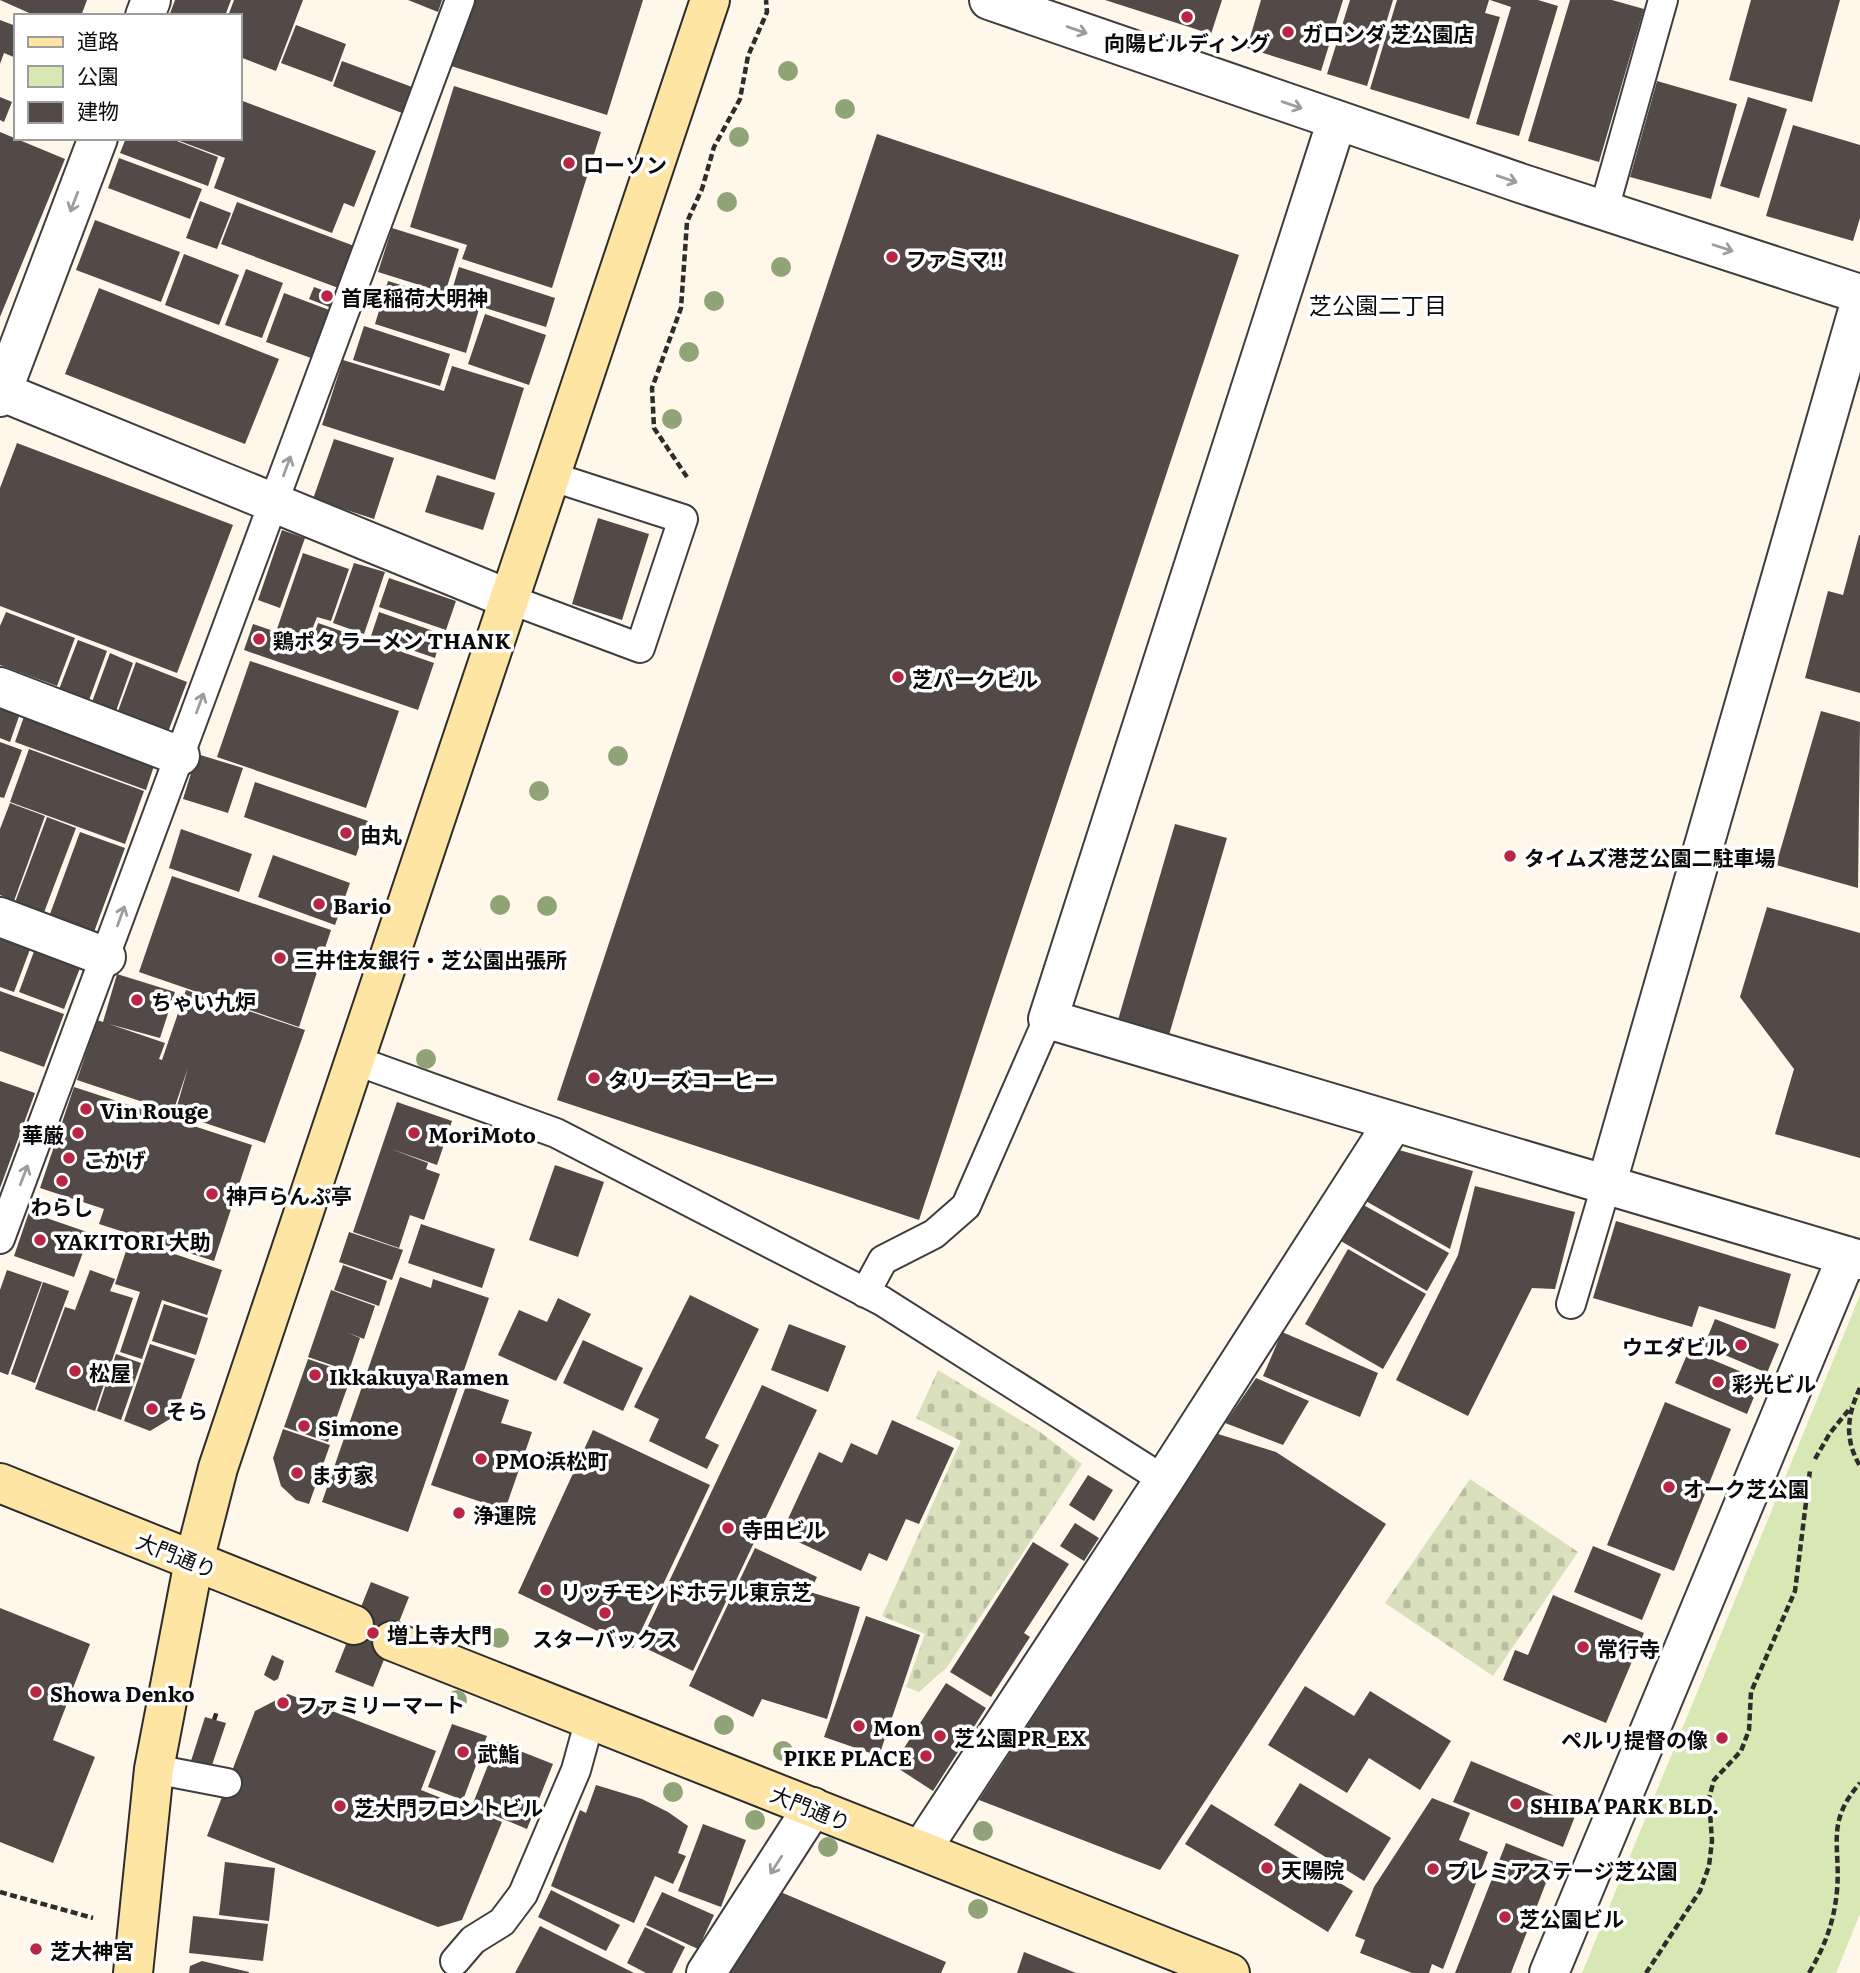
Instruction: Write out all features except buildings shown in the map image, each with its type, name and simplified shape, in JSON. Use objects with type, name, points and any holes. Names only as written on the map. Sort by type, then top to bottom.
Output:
[{"type":"street","points":[[133,1973],[154,1769],[194,1561],[218,1468],[710,0]]},
{"type":"street","points":[[989,0],[1041,9],[1337,120],[1860,294]]},
{"type":"street","points":[[1337,120],[1048,1019],[1854,1258],[1549,1973]]},
{"type":"street","points":[[97,140],[1,393],[509,599]]},
{"type":"street","points":[[1606,1185],[1860,303]]},
{"type":"street","points":[[0,687],[180,756]]},
{"type":"street","points":[[0,917],[106,957]]},
{"type":"street","points":[[921,1850],[1164,1480],[1393,1123]]},
{"type":"street","name":"大門通り","points":[[0,1483],[354,1625]]},
{"type":"street","name":"大門通り","points":[[392,1640],[1230,1973]]},
{"type":"street","points":[[705,1973],[813,1807]]},
{"type":"lane","points":[[0,1239],[460,0]]},
{"type":"lane","points":[[1604,209],[1663,0]]},
{"type":"lane","points":[[509,599],[640,648],[683,519],[551,476]]},
{"type":"lane","points":[[865,1293],[883,1260],[934,1234],[966,1206],[1048,1019]]},
{"type":"lane","points":[[354,1060],[556,1133],[865,1293],[1164,1480]]},
{"type":"lane","points":[[1571,1304],[1606,1185]]},
{"type":"lane","points":[[454,1961],[473,1940],[502,1922],[523,1895],[576,1770],[590,1719]]},
{"type":"lane","points":[[154,1769],[227,1783]]},
{"type":"path","points":[[683,519],[689,504],[687,473],[654,428],[652,388],[681,308],[687,222],[702,189],[714,147],[740,99],[748,56],[767,12],[766,0]]},
{"type":"path","points":[[1646,1973],[1700,1891],[1709,1867],[1712,1841],[1709,1798],[1714,1780],[1741,1751],[1749,1730],[1751,1692],[1795,1591],[1801,1555],[1805,1495],[1811,1468],[1830,1433],[1851,1407],[1860,1388]]},
{"type":"path","points":[[1851,1407],[1850,1442],[1860,1466]]},
{"type":"path","points":[[214,1720],[217,1711]]},
{"type":"path","points":[[1809,1973],[1832,1928],[1837,1889],[1835,1848],[1841,1808],[1860,1783]]},
{"type":"path","points":[[0,1892],[101,1920]]},
{"type":"green space","points":[[1860,1295],[1860,1914],[1836,1973],[1582,1973]]},
{"type":"green space","points":[[938,1370],[1040,1432],[1082,1464],[947,1667],[919,1692],[906,1687],[925,1634],[882,1616],[961,1441],[916,1418]]},
{"type":"green space","points":[[1470,1479],[1578,1552],[1493,1676],[1385,1603]]},
{"type":"place","name":"向陽ビルディング","points":[[1187,17]]},
{"type":"place","name":"ガロンダ 芝公園店","points":[[1288,32]]},
{"type":"place","name":"ローソン","points":[[569,163]]},
{"type":"place","name":"ファミマ!!","points":[[892,257]]},
{"type":"place","name":"首尾稲荷大明神","points":[[327,296]]},
{"type":"place","name":"鶏ポタ ラーメン THANK","points":[[259,639]]},
{"type":"place","name":"芝パークビル","points":[[898,677]]},
{"type":"place","name":"由丸","points":[[346,833]]},
{"type":"place","name":"タイムズ港芝公園二駐車場","points":[[1510,856]]},
{"type":"place","name":"Bario","points":[[319,904]]},
{"type":"place","name":"三井住友銀行・芝公園出張所","points":[[280,958]]},
{"type":"place","name":"ちゃい九炉","points":[[137,1000]]},
{"type":"place","name":"タリーズコーヒー","points":[[594,1078]]},
{"type":"place","name":"Vin Rouge","points":[[86,1109]]},
{"type":"place","name":"華厳","points":[[78,1133]]},
{"type":"place","name":"MoriMoto","points":[[414,1133]]},
{"type":"place","name":"こかげ","points":[[69,1158]]},
{"type":"place","name":"わらし","points":[[62,1181]]},
{"type":"place","name":"神戸らんぷ亭","points":[[212,1194]]},
{"type":"place","name":"YAKITORI 大助","points":[[40,1240]]},
{"type":"place","name":"ウエダビル","points":[[1741,1345]]},
{"type":"place","name":"松屋","points":[[75,1371]]},
{"type":"place","name":"Ikkakuya Ramen","points":[[315,1375]]},
{"type":"place","name":"彩光ビル","points":[[1718,1382]]},
{"type":"place","name":"そら","points":[[152,1409]]},
{"type":"place","name":"Simone","points":[[304,1426]]},
{"type":"place","name":"PMO浜松町","points":[[481,1459]]},
{"type":"place","name":"ます家","points":[[297,1473]]},
{"type":"place","name":"オーク芝公園","points":[[1669,1487]]},
{"type":"place","name":"浄運院","points":[[459,1513]]},
{"type":"place","name":"寺田ビル","points":[[728,1528]]},
{"type":"place","name":"リッチモンドホテル東京芝","points":[[546,1590]]},
{"type":"place","name":"スターバックス","points":[[605,1613]]},
{"type":"place","name":"増上寺大門","points":[[373,1633]]},
{"type":"place","name":"常行寺","points":[[1583,1647]]},
{"type":"place","name":"Showa Denko","points":[[36,1692]]},
{"type":"place","name":"ファミリーマート","points":[[283,1703]]},
{"type":"place","name":"Mon","points":[[859,1726]]},
{"type":"place","name":"芝公園PR_EX","points":[[940,1736]]},
{"type":"place","name":"ペルリ提督の像","points":[[1722,1738]]},
{"type":"place","name":"武鮨","points":[[463,1752]]},
{"type":"place","name":"PIKE PLACE","points":[[926,1756]]},
{"type":"place","name":"SHIBA PARK BLD.","points":[[1516,1804]]},
{"type":"place","name":"芝大門フロントビル","points":[[340,1806]]},
{"type":"place","name":"天陽院","points":[[1267,1868]]},
{"type":"place","name":"プレミアステージ芝公園","points":[[1433,1869]]},
{"type":"place","name":"芝公園ビル","points":[[1505,1917]]},
{"type":"place","name":"芝大神宮","points":[[36,1949]]},
{"type":"district","name":"芝公園二丁目","points":[[1378,304]]}]
